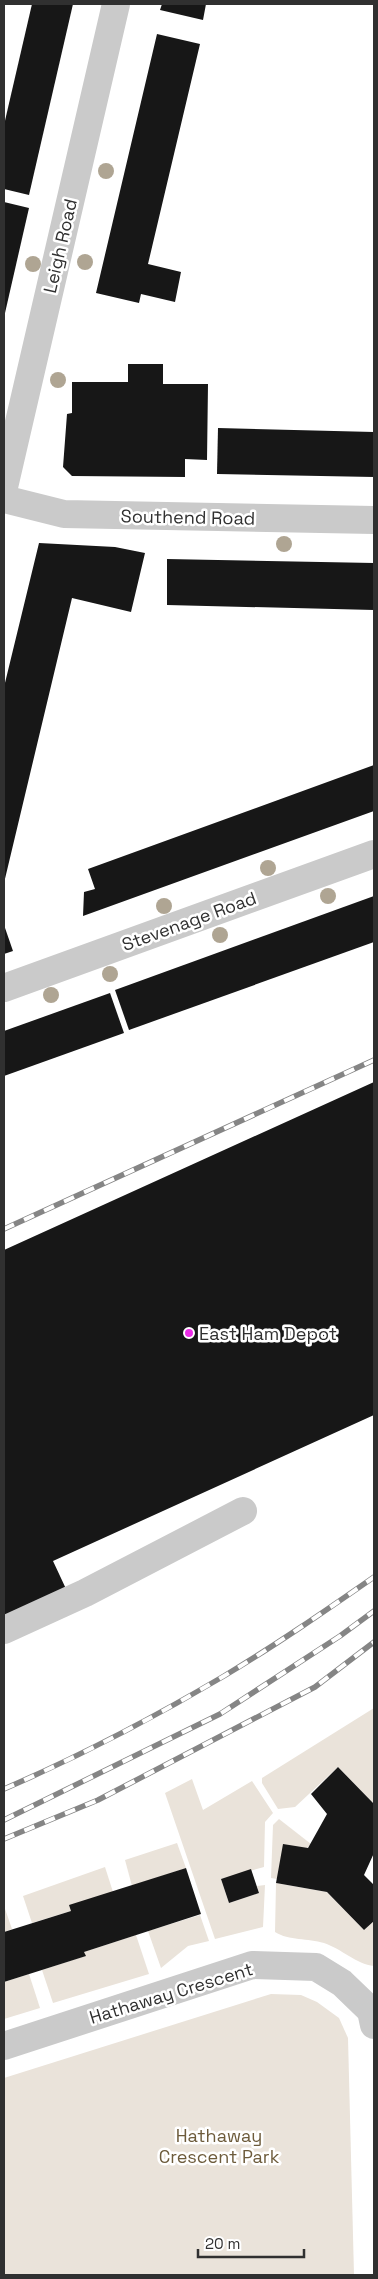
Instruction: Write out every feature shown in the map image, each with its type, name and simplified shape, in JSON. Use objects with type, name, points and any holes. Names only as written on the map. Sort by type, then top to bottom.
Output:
[{"type":"street","name":"Leigh Road","points":[[4,487],[116,4]]},
{"type":"street","name":"Southend Road","points":[[4,499],[64,514],[374,520]]},
{"type":"street","name":"Stevenage Road","points":[[4,988],[374,854]]},
{"type":"street","points":[[4,1630],[85,1593],[244,1512]]},
{"type":"street","name":"Hathaway Crescent","points":[[4,2046],[252,1965],[316,1967],[342,1983],[373,2015]]},
{"type":"green space","points":[[374,1708],[374,1804],[338,1767],[295,1807],[278,1809],[262,1783],[262,1778]]},
{"type":"green space","points":[[192,1779],[203,1810],[252,1781],[273,1813],[265,1822],[264,1867],[221,1879],[229,1903],[259,1893],[257,1886],[265,1885],[263,1927],[215,1939],[165,1793]]},
{"type":"green space","points":[[279,1819],[311,1844],[277,1879],[271,1878],[273,1825]]},
{"type":"green space","points":[[177,1843],[186,1868],[132,1886],[125,1860]]},
{"type":"green space","points":[[105,1867],[113,1892],[71,1911],[32,1923],[23,1896]]},
{"type":"green space","points":[[276,1883],[327,1892],[364,1930],[374,1921],[374,1966],[367,1965],[324,1943],[286,1937],[275,1932]]},
{"type":"green space","points":[[4,1906],[12,1929],[4,1932]]},
{"type":"green space","points":[[200,1915],[209,1941],[188,1946],[161,1968],[148,1931]]},
{"type":"green space","points":[[136,1935],[149,1974],[53,2003],[42,1970],[85,1956],[84,1952]]},
{"type":"green space","points":[[29,1974],[40,2008],[4,2019],[4,1982]]},
{"type":"green space","name":"Hathaway Crescent Park","points":[[271,1994],[301,1995],[317,2002],[339,2018],[348,2038],[354,2275],[4,2275],[4,2078]]},
{"type":"building","points":[[32,4],[73,4],[29,195],[4,189],[4,125]]},
{"type":"building","points":[[162,4],[206,4],[203,20],[160,10]]},
{"type":"building","points":[[157,34],[200,44],[148,264],[181,272],[175,302],[141,294],[139,303],[96,293]]},
{"type":"building","points":[[4,202],[29,208],[5,313],[4,313]]},
{"type":"building","points":[[128,364],[163,364],[163,384],[208,384],[207,460],[185,459],[185,477],[72,476],[63,467],[67,414],[72,413],[72,382],[128,382]]},
{"type":"building","points":[[218,428],[374,432],[374,477],[217,474]]},
{"type":"building","points":[[39,543],[115,547],[145,553],[131,612],[72,598],[4,883],[4,687]]},
{"type":"building","points":[[167,559],[374,563],[374,610],[167,605]]},
{"type":"building","points":[[374,765],[374,811],[83,916],[84,892],[95,889],[88,869]]},
{"type":"building","points":[[374,896],[374,942],[129,1030],[115,990]]},
{"type":"building","points":[[4,925],[13,951],[4,954]]},
{"type":"building","points":[[110,993],[124,1033],[4,1076],[4,1031]]},
{"type":"building","name":"East Ham Depot","points":[[374,1082],[374,1415],[53,1561],[67,1591],[4,1619],[4,1250]]},
{"type":"building","points":[[338,1767],[374,1804],[374,1853],[364,1875],[374,1885],[374,1921],[364,1930],[327,1892],[276,1883],[283,1844],[308,1848],[327,1814],[311,1794]]},
{"type":"building","points":[[186,1868],[201,1914],[84,1952],[86,1956],[4,1982],[4,1932],[71,1911],[69,1905]]},
{"type":"building","points":[[251,1869],[259,1893],[229,1903],[221,1879]]},
{"type":"railway","points":[[4,1229],[374,1060]]},
{"type":"railway","points":[[4,1789],[88,1750],[197,1692],[281,1640],[374,1577]]},
{"type":"railway","points":[[4,1820],[220,1714],[340,1636],[374,1611]]},
{"type":"railway","points":[[4,1839],[98,1800],[315,1687],[374,1642]]},
{"type":"place","name":"East Ham Depot","points":[[189,1333]]}]
